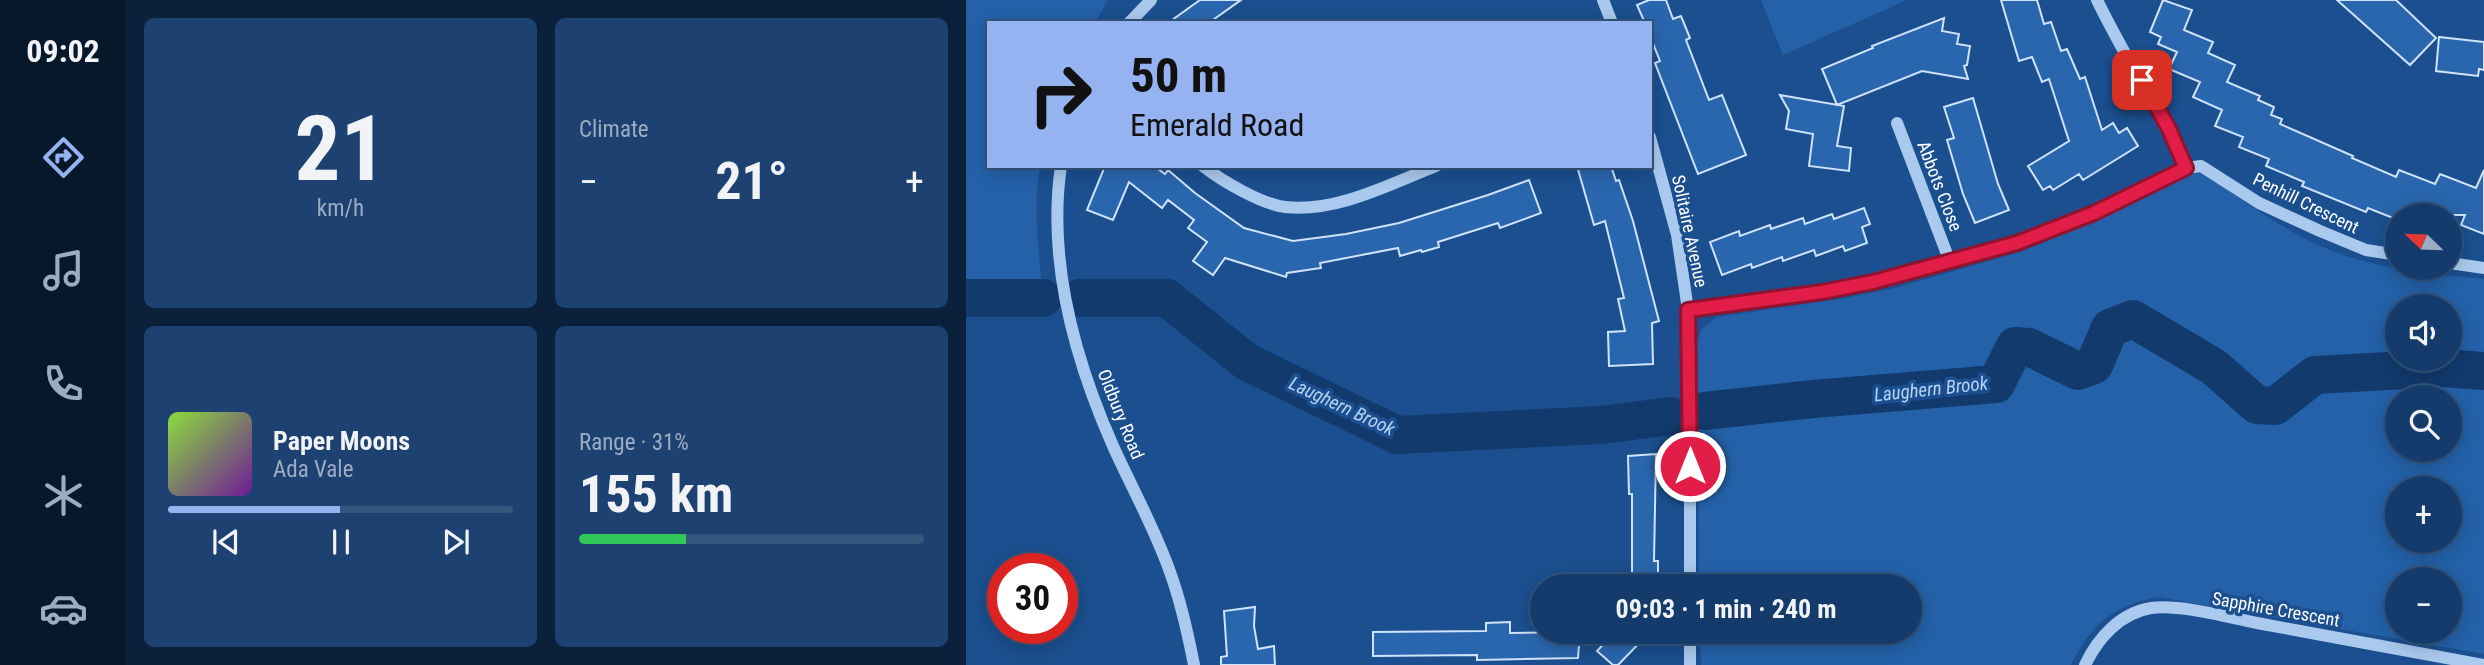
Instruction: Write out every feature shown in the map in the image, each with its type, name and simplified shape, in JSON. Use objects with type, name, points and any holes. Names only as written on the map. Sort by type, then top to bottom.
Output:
[{"type":"street","points":[[1131,21],[1151,0]]},
{"type":"street","points":[[1603,0],[1611,21]]},
{"type":"street","points":[[1688,310],[1822,292],[1873,282],[2017,243],[2094,213],[2186,168],[2169,129],[2117,41],[2097,0]]},
{"type":"street","name":"Abbots Close","points":[[1897,123],[1950,262]]},
{"type":"street","name":"Solitaire Avenue","points":[[1652,144],[1677,235],[1688,310],[1690,574]]},
{"type":"street","name":"Penhill Crescent","points":[[2186,168],[2202,166],[2259,203],[2366,250],[2385,253]]},
{"type":"street","name":"Oldbury Road","points":[[1061,168],[1058,257],[1078,354],[1111,442],[1170,571],[1187,629],[1194,665]]},
{"type":"street","points":[[1206,168],[1249,194],[1284,207],[1331,203],[1431,168]]},
{"type":"street","points":[[2462,264],[2484,268]]},
{"type":"street","name":"Sapphire Crescent","points":[[2085,665],[2093,647],[2120,620],[2150,608],[2176,609],[2231,618],[2484,665]]},
{"type":"street","points":[[1690,644],[1690,665]]},
{"type":"shaded area","points":[[966,0],[1108,0],[1096,21],[987,21],[987,168],[1041,168],[1036,212],[1043,298],[966,298]]},
{"type":"shaded area","points":[[1761,0],[1907,0],[1783,55]]},
{"type":"shaded area","points":[[2195,173],[2205,174],[2260,212],[2318,245],[2358,260],[2385,266],[2385,280],[2462,280],[2462,277],[2484,279],[2484,654],[2427,644],[2462,644],[2462,567],[2385,567],[2385,637],[2158,597],[2128,606],[2105,619],[2087,638],[2071,665],[1701,665],[1700,644],[1922,644],[1922,574],[1699,574],[1697,345],[1701,330],[1716,317],[1895,288],[2020,252],[2079,228]]},
{"type":"building","points":[[1200,0],[1241,0],[1211,21],[1171,21]]},
{"type":"building","points":[[1649,0],[1666,0],[1673,19],[1681,16],[1690,38],[1686,40],[1709,100],[1722,95],[1746,155],[1698,174],[1655,63],[1660,61],[1652,41],[1652,21],[1644,21],[1637,5]]},
{"type":"building","points":[[2001,0],[2037,0],[2044,24],[2051,22],[2061,51],[2067,49],[2080,79],[2085,77],[2102,130],[2113,123],[2119,133],[2127,128],[2138,146],[2083,180],[2079,174],[2053,190],[2050,186],[2043,190],[2028,166],[2069,141],[2049,79],[2042,82],[2032,57],[2019,61]]},
{"type":"building","points":[[2163,0],[2192,10],[2184,30],[2213,42],[2208,53],[2235,65],[2227,82],[2260,96],[2258,100],[2274,107],[2271,115],[2282,119],[2280,124],[2396,177],[2399,170],[2435,184],[2440,174],[2476,188],[2484,170],[2484,234],[2462,225],[2465,215],[2462,215],[2462,203],[2385,203],[2385,215],[2368,208],[2366,212],[2302,186],[2304,182],[2266,166],[2269,159],[2239,147],[2243,137],[2215,126],[2222,110],[2193,97],[2200,82],[2169,69],[2177,52],[2158,44],[2161,37],[2150,32]]},
{"type":"building","points":[[2337,0],[2396,0],[2436,38],[2410,65]]},
{"type":"building","points":[[1944,18],[1942,31],[1959,34],[1957,44],[1970,46],[1967,65],[1964,66],[1968,79],[1922,71],[1837,105],[1822,69]]},
{"type":"building","points":[[2439,37],[2484,42],[2484,70],[2479,69],[2478,76],[2436,71]]},
{"type":"building","points":[[1780,95],[1844,106],[1837,146],[1851,148],[1849,171],[1809,166],[1813,134],[1786,129],[1789,111]]},
{"type":"building","points":[[1973,98],[1998,184],[2009,210],[1975,223],[1963,194],[1947,140],[1954,138],[1944,107]]},
{"type":"building","points":[[1104,168],[1157,168],[1165,174],[1168,170],[1244,228],[1293,241],[1399,223],[1529,180],[1541,213],[1500,228],[1498,223],[1438,242],[1439,247],[1422,252],[1421,250],[1400,256],[1398,248],[1320,263],[1321,268],[1287,273],[1286,277],[1225,258],[1213,275],[1193,261],[1207,242],[1188,228],[1194,220],[1168,200],[1162,208],[1129,182],[1113,220],[1087,210]]},
{"type":"building","points":[[1578,168],[1612,168],[1616,181],[1619,180],[1633,221],[1659,321],[1652,323],[1653,364],[1609,366],[1608,332],[1625,331],[1618,299],[1624,298],[1605,221],[1594,225]]},
{"type":"building","points":[[1864,208],[1870,224],[1862,227],[1867,243],[1845,251],[1843,246],[1816,256],[1814,250],[1783,261],[1782,257],[1752,268],[1751,264],[1722,275],[1710,242],[1739,231],[1740,236],[1770,225],[1771,229],[1803,218],[1805,224],[1832,214],[1834,219]]},
{"type":"building","points":[[1656,454],[1654,561],[1658,561],[1658,574],[1632,574],[1632,494],[1629,494],[1628,456]]},
{"type":"building","points":[[1255,607],[1254,626],[1258,649],[1274,646],[1275,665],[1221,665],[1221,657],[1227,656],[1224,611]]},
{"type":"building","points":[[1510,622],[1510,633],[1530,633],[1530,644],[1579,644],[1578,658],[1477,660],[1477,655],[1373,656],[1373,632],[1486,631],[1486,623]]},
{"type":"building","points":[[1604,644],[1638,644],[1618,665],[1613,665],[1597,651]]},
{"type":"waterway","name":"Laughern Brook","points":[[966,298],[1043,298]]},
{"type":"waterway","name":"Laughern Brook","points":[[1079,298],[1167,298],[1247,362],[1397,435],[1601,425],[1671,416]]},
{"type":"waterway","name":"Laughern Brook","points":[[1705,411],[1996,384],[2015,346],[2029,347],[2078,371],[2094,365],[2110,328],[2133,319],[2214,367],[2257,405],[2275,406],[2315,375],[2443,368],[2484,371]]},
{"type":"route","points":[[1690,466],[1688,310],[1822,292],[1873,282],[2017,243],[2094,213],[2186,168],[2169,129],[2142,80]]}]
